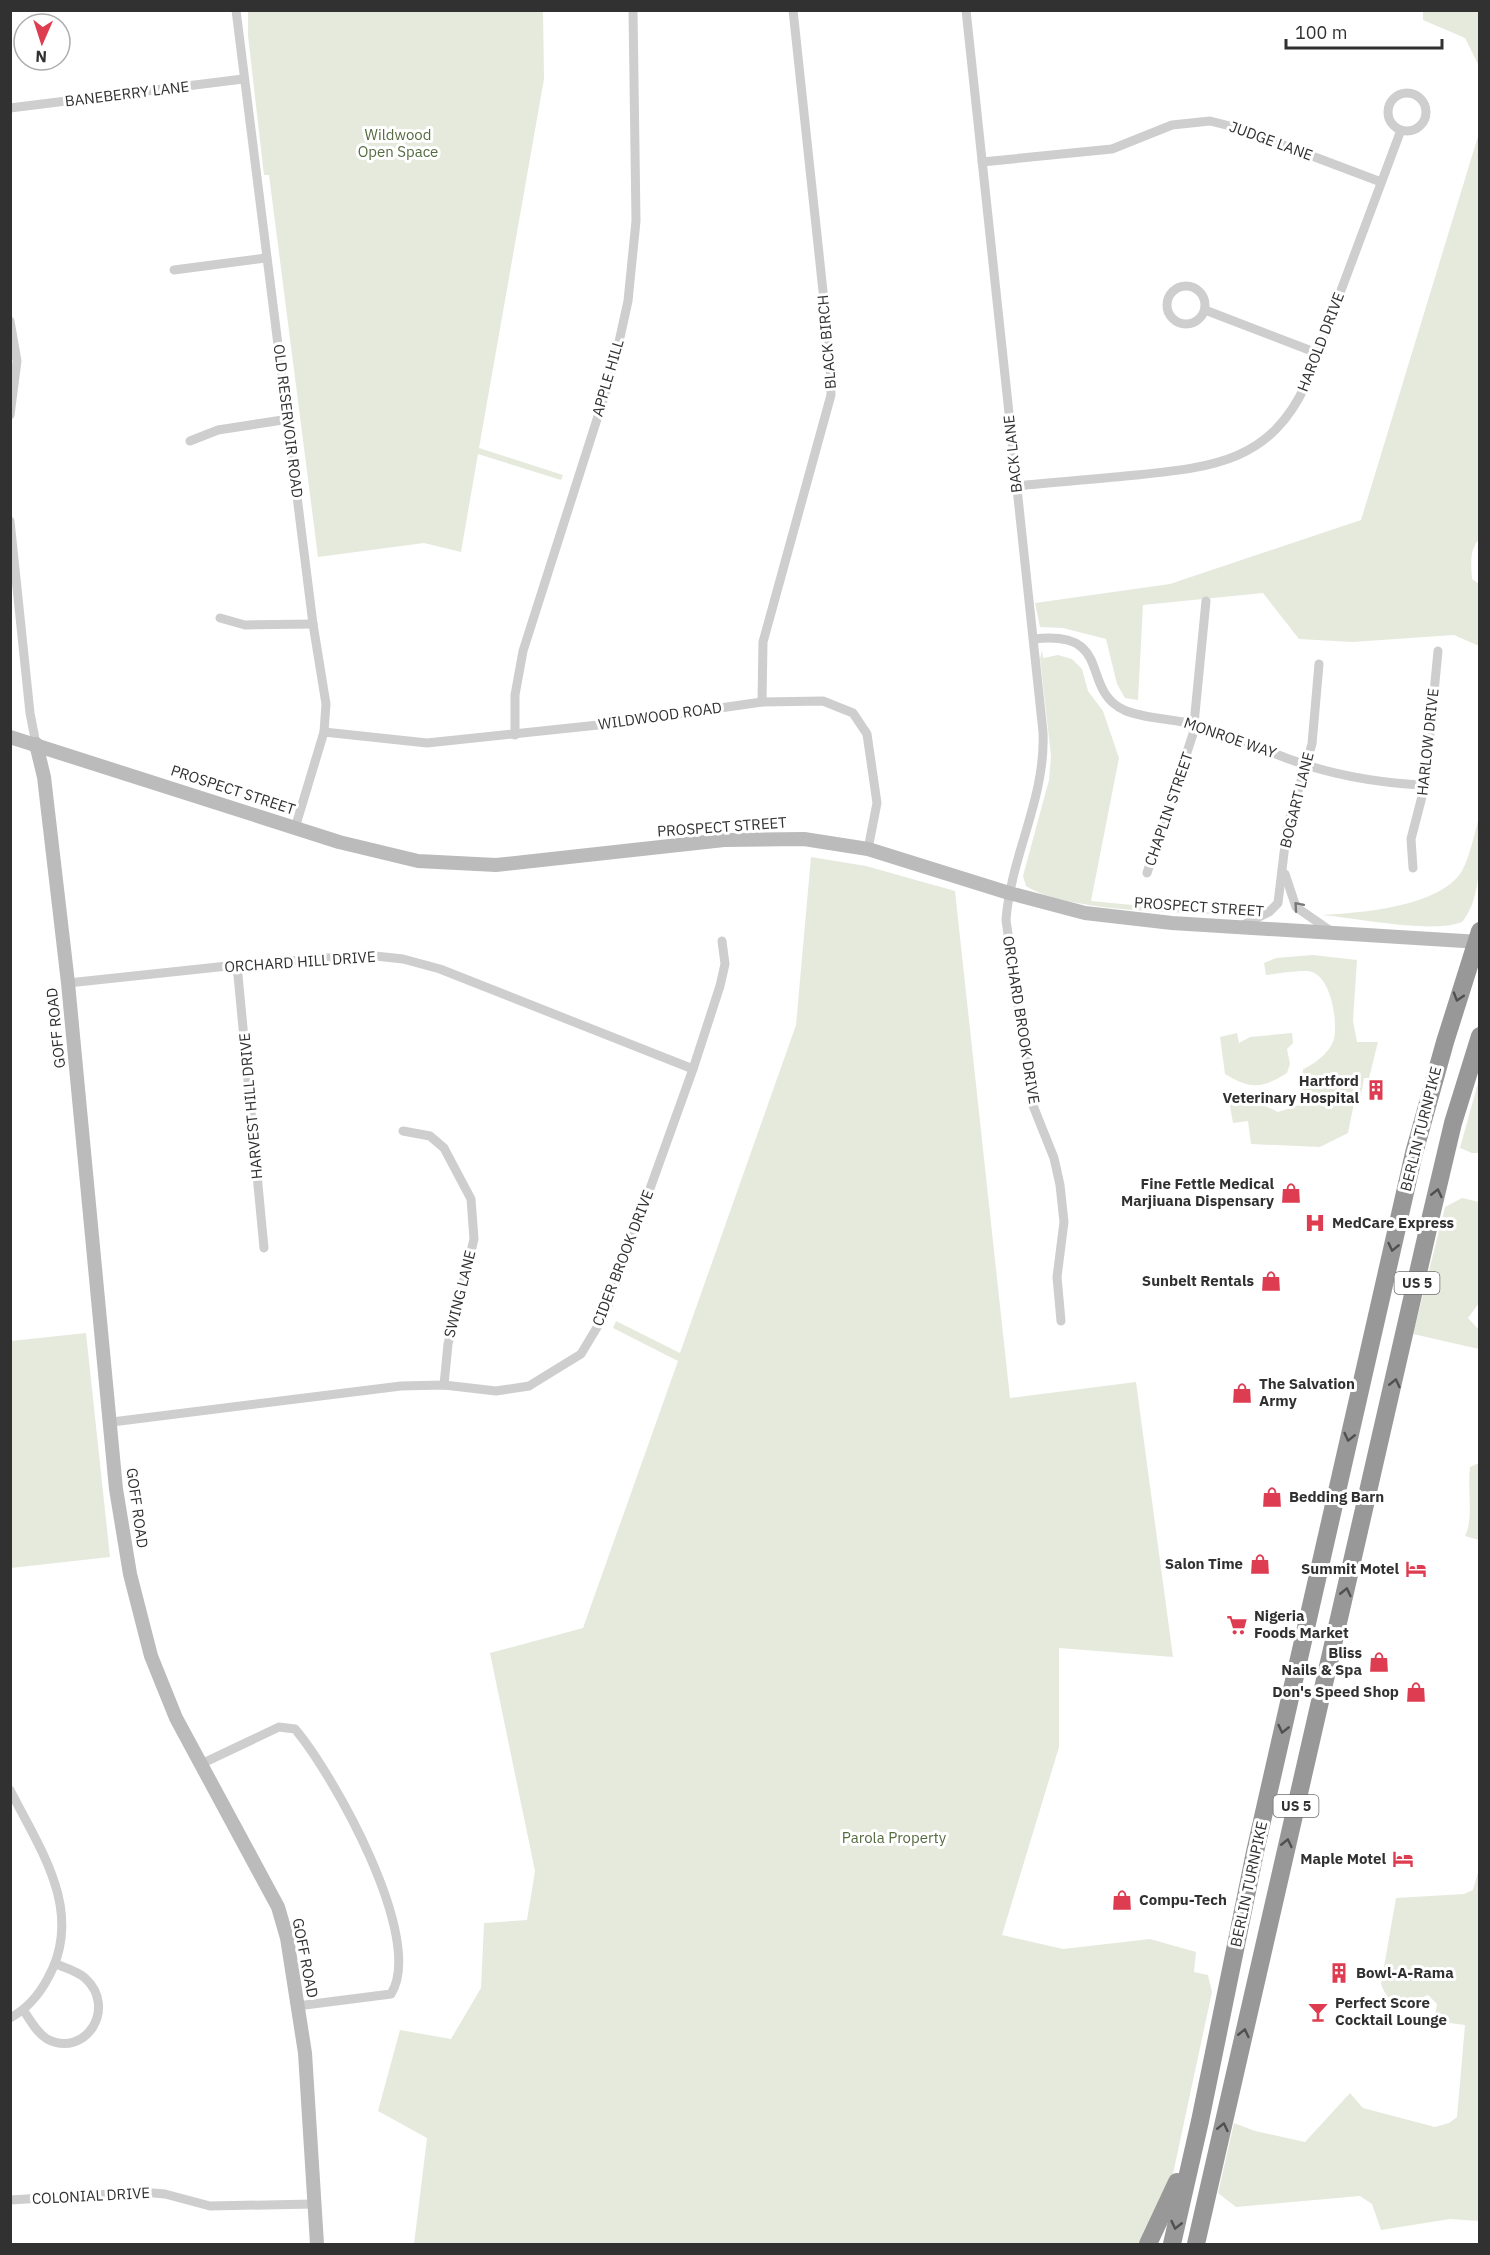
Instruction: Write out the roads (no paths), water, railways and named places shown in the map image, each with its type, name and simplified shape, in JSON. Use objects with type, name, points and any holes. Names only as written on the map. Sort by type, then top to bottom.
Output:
[{"type":"highway","name":"BERLIN TURNPIKE","points":[[1172,2244],[1200,2121],[1255,1852],[1373,1331],[1428,1101],[1478,938]]},
{"type":"highway","name":"BERLIN TURNPIKE","points":[[1196,2244],[1453,1123],[1479,1036]]},
{"type":"highway","points":[[1373,1331],[1405,1338]]},
{"type":"highway","points":[[1148,2244],[1170,2200],[1200,2121]]},
{"type":"street","name":"OLD RESERVOIR ROAD","points":[[236,10],[313,624],[326,704],[324,732],[295,828]]},
{"type":"street","name":"APPLE HILL","points":[[514,735],[514,695],[523,651],[613,369],[628,301],[636,221],[633,10]]},
{"type":"street","name":"BLACK BIRCH","points":[[762,702],[763,642],[831,395],[830,357],[793,10]]},
{"type":"street","name":"BACK LANE","points":[[966,10],[1043,732],[1043,767],[1010,893]]},
{"type":"street","name":"BANEBERRY LANE","points":[[10,108],[243,79]]},
{"type":"street","points":[[1410,93],[1423,102],[1425,117],[1416,129],[1401,130],[1391,124],[1388,109],[1396,96],[1410,93]]},
{"type":"street","name":"JUDGE LANE","points":[[982,162],[1105,150],[1172,125],[1210,121],[1238,128],[1382,182]]},
{"type":"street","name":"HAROLD DRIVE","points":[[1017,486],[1183,470],[1227,461],[1263,441],[1284,421],[1300,396],[1401,130]]},
{"type":"street","points":[[174,270],[266,258]]},
{"type":"street","points":[[1193,286],[1204,296],[1205,310],[1196,321],[1182,323],[1168,311],[1169,297],[1179,287],[1193,286]]},
{"type":"street","points":[[1205,310],[1317,353]]},
{"type":"street","points":[[10,321],[17,361],[10,415]]},
{"type":"street","points":[[190,441],[218,430],[289,419]]},
{"type":"street","points":[[10,521],[30,713],[36,744]]},
{"type":"street","name":"CHAPLIN STREET","points":[[1147,873],[1195,724],[1206,601]]},
{"type":"street","points":[[220,618],[244,625],[313,624]]},
{"type":"street","name":"MONROE WAY","points":[[1034,639],[1065,639],[1082,647],[1092,658],[1109,699],[1123,709],[1195,724],[1307,765],[1363,779],[1425,785]]},
{"type":"street","name":"HARLOW DRIVE","points":[[1413,868],[1411,839],[1425,785],[1438,651]]},
{"type":"street","name":"BOGART LANE","points":[[1239,927],[1275,908],[1280,897],[1287,828],[1312,744],[1319,664]]},
{"type":"street","name":"WILDWOOD ROAD","points":[[324,732],[427,743],[514,735],[762,702],[823,701],[853,713],[867,734],[877,803],[868,849]]},
{"type":"street","name":"PROSPECT STREET","points":[[10,737],[295,828],[389,855],[458,865],[515,864],[754,838],[804,839],[868,849],[1010,893],[1107,916],[1333,933],[1478,938]]},
{"type":"street","name":"GOFF ROAD","points":[[36,744],[44,777],[68,983],[112,1422],[116,1489],[130,1574],[146,1635],[176,1718],[278,1906],[287,1938],[311,2115],[317,2244]]},
{"type":"street","name":"BOGART LANE","points":[[1283,866],[1296,907],[1333,933]]},
{"type":"street","name":"ORCHARD BROOK DRIVE","points":[[1010,893],[1007,933],[1032,1102],[1054,1158],[1060,1185],[1064,1222],[1057,1277],[1061,1321]]},
{"type":"street","name":"CIDER BROOK DRIVE","points":[[112,1422],[401,1386],[444,1385],[496,1391],[529,1386],[581,1354],[605,1314],[693,1069],[725,964],[722,941]]},
{"type":"street","name":"ORCHARD HILL DRIVE","points":[[68,983],[237,965],[366,955],[403,959],[440,969],[693,1069]]},
{"type":"street","name":"HARVEST HILL DRIVE","points":[[237,965],[264,1248]]},
{"type":"street","name":"SWING LANE","points":[[403,1131],[430,1136],[444,1148],[471,1199],[474,1239],[448,1344],[444,1385]]},
{"type":"street","points":[[201,1764],[279,1727],[295,1729],[310,1748],[362,1839],[374,1866],[391,1909],[398,1962],[398,1983],[391,1994],[297,2006]]},
{"type":"street","points":[[10,1790],[48,1863],[64,1918],[62,1941],[56,1964],[43,1987],[24,2011],[10,2018]]},
{"type":"street","points":[[24,2011],[38,2031],[56,2042],[82,2038],[93,2029],[100,2009],[90,1983],[83,1976],[56,1964]]},
{"type":"street","name":"COLONIAL DRIVE","points":[[10,2200],[142,2192],[165,2194],[210,2206],[314,2204]]},
{"type":"place","name":"Hartford Veterinary Hospital","points":[[1376,1090]]},
{"type":"place","name":"Fine Fettle Medical Marjiuana Dispensary","points":[[1291,1193]]},
{"type":"place","name":"MedCare Express","points":[[1315,1223]]},
{"type":"place","name":"Sunbelt Rentals","points":[[1271,1281]]},
{"type":"place","name":"The Salvation Army","points":[[1242,1393]]},
{"type":"place","name":"Bedding Barn","points":[[1272,1497]]},
{"type":"place","name":"Salon Time","points":[[1260,1564]]},
{"type":"place","name":"Summit Motel","points":[[1416,1569]]},
{"type":"place","name":"Nigeria Foods Market","points":[[1237,1625]]},
{"type":"place","name":"Bliss Nails & Spa","points":[[1379,1662]]},
{"type":"place","name":"Don's Speed Shop","points":[[1416,1692]]},
{"type":"place","name":"Maple Motel","points":[[1403,1859]]},
{"type":"place","name":"Compu-Tech","points":[[1122,1900]]},
{"type":"place","name":"Bowl-A-Rama","points":[[1339,1973]]},
{"type":"place","name":"Perfect Score Cocktail Lounge","points":[[1318,2012]]},
{"type":"park label","name":"Wildwood Open Space","points":[[398,144]]},
{"type":"park label","name":"Parola Property","points":[[894,1838]]}]
